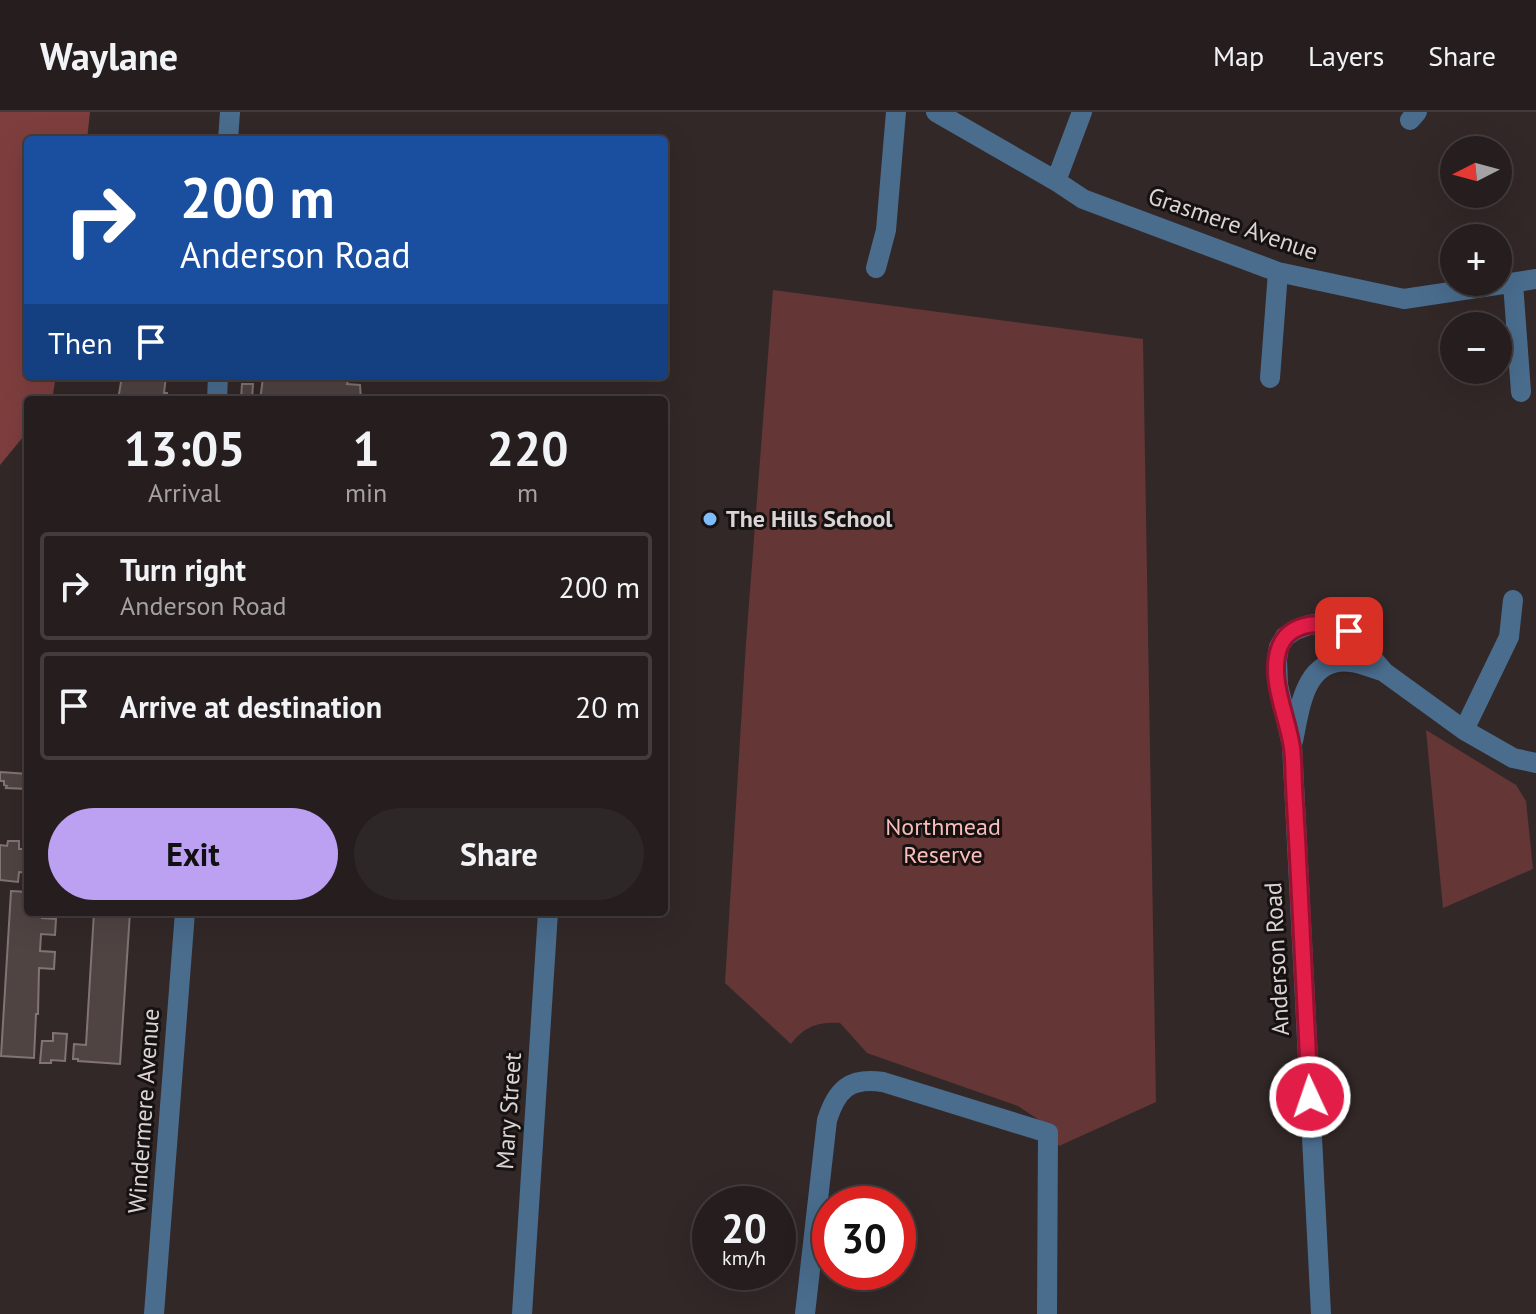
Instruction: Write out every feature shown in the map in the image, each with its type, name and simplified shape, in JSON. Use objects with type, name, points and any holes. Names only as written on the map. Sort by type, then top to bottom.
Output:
[{"type":"street","points":[[228,136],[230,112]]},
{"type":"street","points":[[876,268],[886,230],[896,112]]},
{"type":"street","name":"Grasmere Avenue","points":[[936,112],[1083,199],[1278,272],[1404,299],[1536,279]]},
{"type":"street","points":[[1056,181],[1082,112]]},
{"type":"street","points":[[1270,378],[1278,272]]},
{"type":"street","points":[[1513,283],[1521,392]]},
{"type":"street","points":[[1464,730],[1509,637],[1513,600]]},
{"type":"street","name":"Anderson Road","points":[[1321,1314],[1292,745],[1280,699],[1277,670],[1279,647],[1285,637],[1295,630],[1323,623],[1337,625],[1349,631],[1384,672],[1464,730],[1513,758],[1536,764]]},
{"type":"street","name":"Anderson Road","points":[[1292,745],[1302,697],[1315,672],[1345,661],[1384,672]]},
{"type":"street","name":"Windermere Avenue","points":[[154,1314],[185,916]]},
{"type":"street","name":"Mary Street","points":[[522,1314],[548,916]]},
{"type":"street","points":[[805,1314],[827,1120],[837,1096],[855,1082],[868,1080],[1048,1133],[1047,1314]]},
{"type":"green space","name":"Northmead Reserve","points":[[773,290],[1143,339],[1156,1102],[1059,1146],[1045,1124],[1018,1106],[867,1053],[840,1023],[812,1026],[791,1044],[725,983],[746,643]]},
{"type":"green space","points":[[1426,730],[1516,785],[1526,801],[1533,869],[1443,908]]},
{"type":"shaded area","points":[[0,112],[90,112],[87,136],[24,136],[24,380],[55,380],[53,396],[24,396],[24,436],[0,465]]},
{"type":"building","points":[[121,380],[166,380],[167,396],[119,396]]},
{"type":"building","points":[[263,380],[299,380],[348,381],[347,384],[360,385],[361,396],[261,396]]},
{"type":"building","points":[[242,384],[253,384],[252,396],[241,396]]},
{"type":"building","points":[[0,772],[24,774],[24,789],[6,788],[4,781],[0,781]]},
{"type":"building","points":[[8,841],[19,841],[19,849],[24,849],[24,873],[19,872],[18,882],[0,880],[0,845],[7,846]]},
{"type":"building","points":[[11,891],[24,892],[24,916],[56,919],[55,935],[41,934],[40,951],[55,952],[54,969],[39,968],[34,1058],[1,1056]]},
{"type":"building","points":[[94,916],[130,916],[120,1064],[73,1059],[74,1044],[86,1045]]},
{"type":"building","points":[[53,1033],[67,1034],[65,1061],[40,1063],[42,1041],[53,1041]]},
{"type":"place","name":"The Hills School","points":[[710,519]]},
{"type":"route","points":[[1310,1097],[1292,745],[1280,699],[1277,659],[1285,637],[1295,630],[1323,623],[1349,631]]}]
